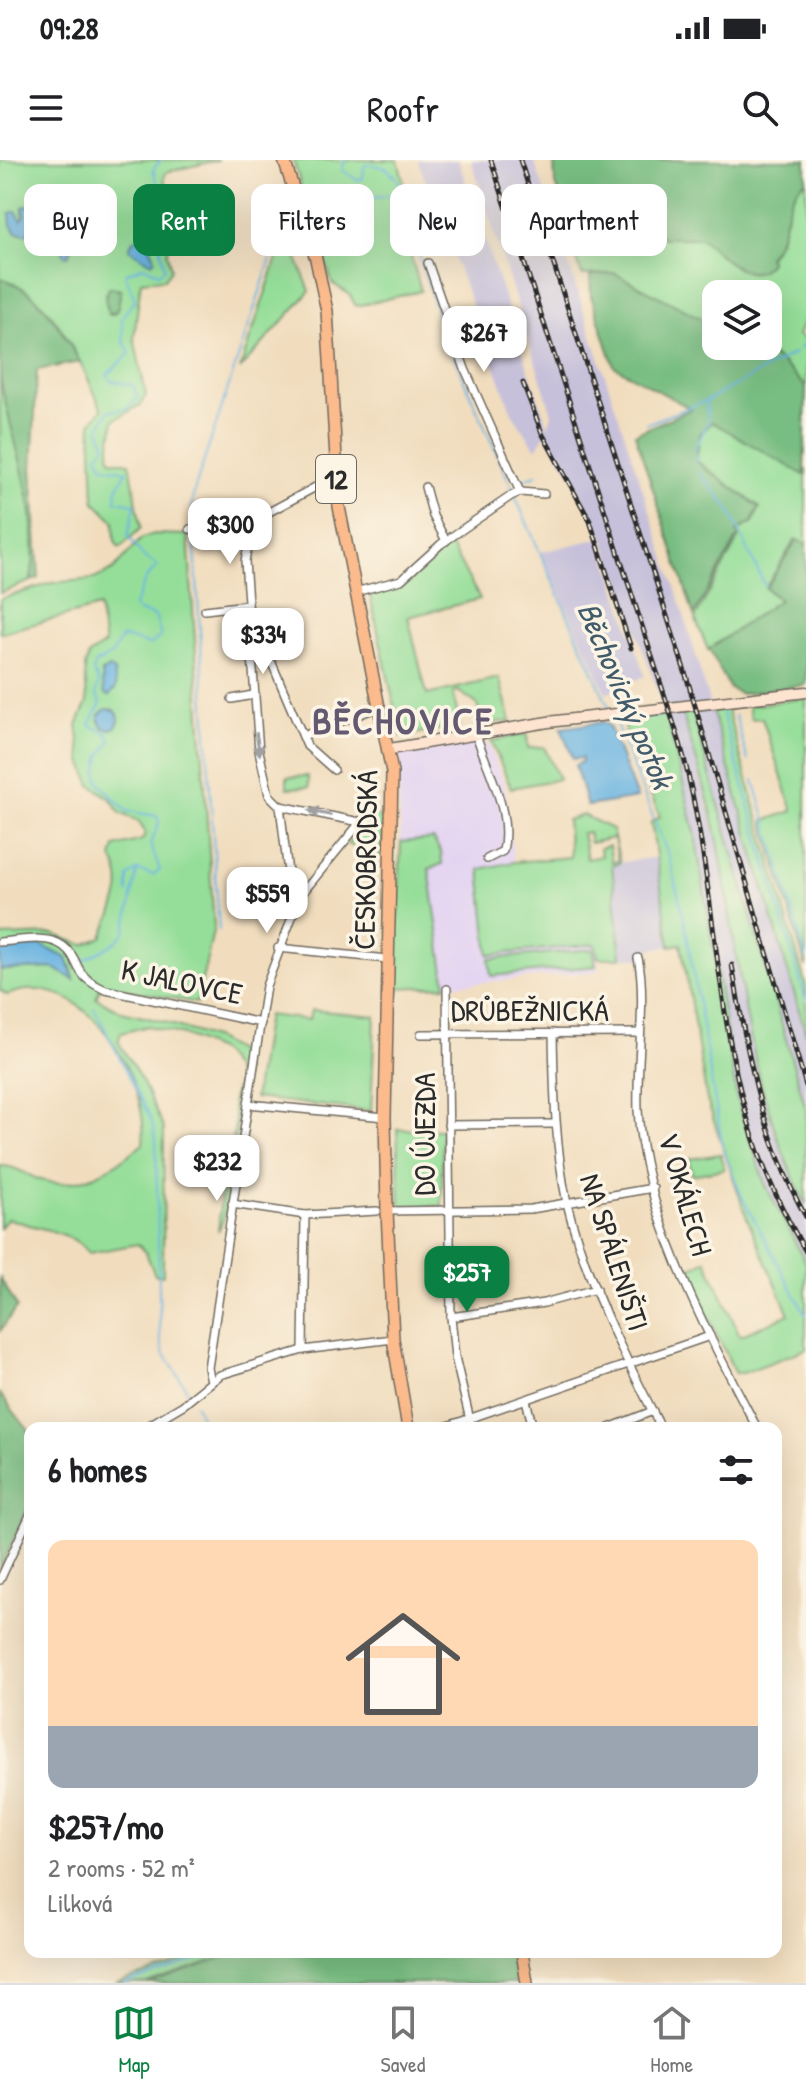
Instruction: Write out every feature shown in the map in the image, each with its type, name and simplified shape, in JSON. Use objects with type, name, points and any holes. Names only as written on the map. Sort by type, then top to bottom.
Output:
[{"type":"main road","name":"ČESKOBRODSKÁ","points":[[284,160],[322,284],[331,342],[336,476],[355,592],[390,749],[394,837],[382,1211],[393,1339],[407,1422]]},
{"type":"main road","points":[[523,1958],[527,1983]]},
{"type":"street","points":[[428,263],[465,369],[515,494]]},
{"type":"street","points":[[336,476],[279,505],[251,531],[245,561],[253,695],[264,778],[272,801],[280,806],[360,822]]},
{"type":"street","points":[[425,487],[433,516],[446,541]]},
{"type":"street","points":[[355,592],[401,580],[446,541],[515,494],[544,494]]},
{"type":"street","points":[[190,529],[251,531]]},
{"type":"street","points":[[205,610],[247,605]]},
{"type":"street","points":[[247,605],[307,746],[334,770]]},
{"type":"street","points":[[390,749],[613,714],[806,692]]},
{"type":"street","points":[[232,699],[253,695]]},
{"type":"street","points":[[303,736],[381,706]]},
{"type":"street","points":[[476,734],[498,793],[502,816],[503,851],[487,859]]},
{"type":"street","points":[[280,806],[288,873],[300,896]]},
{"type":"street","points":[[211,1381],[208,1368],[266,986],[300,896],[372,808]]},
{"type":"street","name":"K JALOVCE","points":[[0,942],[52,941],[63,945],[77,969],[94,985],[261,1023]]},
{"type":"street","points":[[278,948],[388,959]]},
{"type":"street","name":"V OKÁLECH","points":[[639,959],[638,1112],[653,1188],[678,1263],[710,1336],[754,1422]]},
{"type":"street","name":"DO ÚJEZDA","points":[[447,989],[451,1317],[455,1357],[470,1420]]},
{"type":"street","name":"NA SPÁLENIŠTI","points":[[553,1033],[555,1124],[568,1204],[596,1289],[628,1364],[658,1422]]},
{"type":"street","name":"DRŮBEŽNICKÁ","points":[[421,1034],[639,1033]]},
{"type":"street","points":[[248,1104],[385,1117]]},
{"type":"street","points":[[448,1125],[555,1124]]},
{"type":"street","points":[[232,1204],[305,1215],[531,1209],[653,1188]]},
{"type":"street","points":[[303,1350],[305,1215]]},
{"type":"street","points":[[451,1317],[544,1303],[596,1289]]},
{"type":"street","points":[[463,1422],[710,1336]]},
{"type":"street","points":[[154,1422],[183,1405],[220,1375],[303,1350],[393,1339]]},
{"type":"street","points":[[526,1400],[532,1422]]},
{"type":"street","points":[[625,1422],[653,1411]]},
{"type":"street","points":[[0,1580],[24,1528]]},
{"type":"shaded area","points":[[418,160],[458,160],[466,184],[427,184]]},
{"type":"shaded area","points":[[471,160],[534,160],[542,184],[501,184],[501,254],[485,204],[485,184],[479,184]]},
{"type":"shaded area","points":[[485,240],[548,427],[552,414],[502,256],[566,256],[681,605],[806,1034],[806,1109],[692,711],[682,713],[717,839],[756,1067],[774,1132],[806,1204],[806,1263],[765,1184],[737,1101],[695,833],[666,714],[603,538],[575,481],[545,434],[536,449],[512,413],[454,256],[485,256]]},
{"type":"shaded area","points":[[600,538],[645,676],[606,693],[541,552]]},
{"type":"shaded area","points":[[473,742],[479,748],[488,743],[505,787],[514,862],[480,870],[489,955],[596,944],[598,971],[446,986],[429,869],[433,839],[401,842],[398,759],[402,753]]},
{"type":"shaded area","points":[[657,857],[670,946],[644,950],[642,958],[621,958],[612,864]]},
{"type":"green space","points":[[0,160],[219,160],[166,172],[164,180],[167,184],[133,184],[133,256],[168,256],[171,270],[164,279],[141,281],[134,338],[146,395],[142,404],[114,420],[109,454],[112,460],[130,463],[141,528],[120,548],[115,542],[114,521],[94,501],[91,423],[102,409],[63,332],[36,298],[0,278]],"holes":[[[112,287],[121,290],[114,314],[108,314],[105,294]]]},
{"type":"green space","points":[[293,160],[398,160],[404,184],[390,184],[390,256],[411,256],[421,291],[356,306],[349,294],[332,283],[324,256],[374,256],[374,184],[301,184]]},
{"type":"green space","points":[[554,160],[806,160],[806,180],[797,189],[788,207],[781,235],[768,256],[770,262],[762,270],[753,272],[734,266],[701,238],[667,238],[667,184],[555,184]]},
{"type":"green space","points":[[806,180],[806,315],[798,335],[806,340],[806,389],[770,360],[782,360],[782,280],[702,280],[702,320],[614,274],[582,275],[576,256],[667,256],[667,238],[701,238],[734,266],[744,271],[762,270],[770,262],[769,256],[781,236],[788,208]]},
{"type":"green space","points":[[278,256],[296,256],[310,291],[240,369]]},
{"type":"green space","points":[[614,273],[702,319],[702,360],[779,360],[806,387],[804,475],[712,422],[700,434],[696,461],[759,507],[752,522],[737,531],[738,537],[694,615],[635,434],[691,409],[614,366],[591,296],[590,275]]},
{"type":"green space","points":[[0,278],[27,291],[48,311],[80,362],[37,370],[32,469],[39,578],[31,581],[33,529],[0,376]]},
{"type":"green space","points":[[113,287],[121,291],[117,311],[109,314],[105,298],[108,289]]},
{"type":"green space","points":[[0,376],[31,505],[33,557],[31,581],[0,593]]},
{"type":"green space","points":[[712,422],[804,474],[806,469],[806,544],[795,540],[765,588],[779,600],[708,650],[695,618],[739,538],[737,531],[753,523],[760,507],[695,460],[700,435]]},
{"type":"green space","points":[[154,534],[188,535],[214,927],[197,1003],[102,985],[96,998],[122,1012],[216,1039],[237,1051],[245,1070],[224,1218],[218,1231],[235,1124],[232,1099],[238,1082],[234,1068],[220,1051],[183,1035],[148,1026],[121,1033],[118,1041],[143,1083],[164,1129],[163,1275],[155,1275],[146,1253],[138,1244],[89,1253],[73,1239],[8,1218],[0,1228],[0,1166],[41,1180],[69,1183],[96,1175],[143,1144],[136,1089],[106,1034],[86,1012],[62,996],[35,990],[7,995],[0,990],[0,970],[54,968],[74,978],[70,964],[8,947],[0,950],[0,936],[53,934],[84,945],[102,937],[118,898],[119,878],[112,858],[115,847],[142,840],[146,833],[138,821],[120,813],[111,799],[91,785],[82,761],[77,725],[87,703],[85,666],[89,655],[105,644],[99,607],[0,633],[0,599],[52,583],[94,579],[113,570],[142,538]]},
{"type":"green space","points":[[797,540],[806,544],[806,685],[741,694],[730,689],[709,649],[779,600],[766,588]]},
{"type":"green space","points":[[450,545],[480,599],[408,617],[427,695],[499,678],[511,721],[482,724],[477,704],[458,691],[453,693],[460,726],[401,736],[370,595],[405,584]]},
{"type":"green space","points":[[806,698],[806,967],[763,821],[793,811],[762,718],[751,719],[748,706]]},
{"type":"green space","points":[[727,709],[806,986],[806,1034],[712,710]]},
{"type":"green space","points":[[692,711],[806,1109],[806,1204],[786,1161],[758,1072],[715,826],[682,712]]},
{"type":"green space","points":[[666,714],[695,833],[737,1101],[765,1184],[806,1263],[806,1349],[743,1373],[735,1373],[687,1271],[706,1260],[740,1336],[789,1314],[747,1218],[707,1100],[681,944],[670,946],[651,822],[660,817],[621,719]]},
{"type":"green space","points":[[527,734],[528,748],[544,747],[559,779],[511,788],[491,741]]},
{"type":"green space","points":[[308,776],[309,787],[287,788],[287,777]]},
{"type":"green space","points":[[372,813],[384,820],[381,857],[347,844]]},
{"type":"green space","points":[[583,815],[612,829],[620,863],[612,865],[621,958],[598,958],[595,944],[489,955],[480,869],[514,862],[570,857],[567,820]],"holes":[[[588,832],[590,843],[614,838],[618,861],[612,862],[609,846],[600,848],[601,856],[587,859],[582,833]]]},
{"type":"green space","points":[[433,839],[441,852],[442,864],[429,869],[446,986],[394,988],[401,842]]},
{"type":"green space","points":[[593,949],[596,966],[491,976],[489,959]]},
{"type":"green space","points":[[311,1010],[375,1016],[371,1111],[254,1098],[267,1015],[309,1020]]},
{"type":"green space","points":[[397,1129],[442,1130],[442,1206],[400,1206]]},
{"type":"green space","points":[[721,1154],[724,1169],[692,1175],[689,1159]]},
{"type":"green space","points":[[0,1278],[17,1307],[0,1331]]},
{"type":"green space","points":[[0,1394],[24,1424],[24,1517],[0,1570]]},
{"type":"green space","points":[[193,1958],[220,1958],[147,1983],[116,1983]]},
{"type":"green space","points":[[220,1958],[511,1958],[516,1983],[147,1983]]},
{"type":"water","points":[[16,211],[21,220],[24,217],[24,234],[16,232],[11,225],[10,213]]},
{"type":"water","points":[[140,256],[154,256],[152,263]]},
{"type":"water","points":[[110,668],[114,671],[116,688],[109,696],[104,693],[102,672]]},
{"type":"water","points":[[109,709],[116,712],[119,719],[116,726],[109,729],[102,726],[99,719],[102,712]]},
{"type":"water","points":[[603,722],[609,726],[637,798],[587,806],[575,765],[582,762],[582,758],[573,759],[561,728]]},
{"type":"water","points":[[40,945],[67,958],[74,980],[54,968],[0,970],[0,949]]},
{"type":"waterway","points":[[80,963],[110,946],[124,933],[138,870],[153,875],[160,870],[150,844],[159,824],[157,816],[127,811],[100,784],[97,774],[101,755],[111,741],[107,733],[90,725],[101,703],[96,694],[99,682],[93,672],[96,663],[112,655],[124,637],[150,645],[161,636],[155,616],[137,611],[134,606],[146,578],[158,566],[143,556],[128,536],[135,504],[116,501],[117,488],[127,471],[104,467],[98,455],[106,445],[99,428],[109,411],[126,409],[138,399],[133,385],[112,381],[107,375],[130,353],[123,340],[122,317],[135,300],[125,274],[143,266],[158,273],[165,269],[160,245],[166,238],[166,229],[152,219],[151,214],[171,199],[158,187],[153,169],[161,160]]},
{"type":"waterway","name":"Běchovický potok","points":[[345,160],[342,170],[357,180],[363,179],[364,166],[369,164],[386,168],[397,178],[441,329],[513,490]]},
{"type":"waterway","points":[[374,197],[390,195]]},
{"type":"waterway","points":[[193,526],[192,501],[196,485],[272,256]]},
{"type":"waterway","points":[[800,349],[806,342]]},
{"type":"waterway","points":[[646,424],[708,400],[795,353]]},
{"type":"waterway","points":[[696,464],[695,448],[708,423],[706,401]]},
{"type":"waterway","points":[[699,472],[729,509],[765,586]]},
{"type":"waterway","points":[[519,481],[536,475]]},
{"type":"waterway","name":"Běchovický potok","points":[[515,496],[610,710]]},
{"type":"waterway","points":[[194,534],[219,930]]},
{"type":"waterway","points":[[722,712],[806,1000]]},
{"type":"waterway","points":[[735,715],[748,761]]},
{"type":"waterway","points":[[645,718],[661,716]]},
{"type":"waterway","name":"Běchovický potok","points":[[614,719],[669,857],[685,923],[723,1149],[742,1197],[806,1315]]},
{"type":"waterway","points":[[616,721],[637,719]]},
{"type":"waterway","points":[[754,780],[806,958]]},
{"type":"waterway","points":[[128,893],[128,877],[138,870]]},
{"type":"waterway","points":[[94,1008],[151,1119],[156,1139],[160,1337],[163,1351],[189,1393]]},
{"type":"waterway","points":[[195,1405],[204,1422]]},
{"type":"waterway","points":[[124,1983],[202,1958]]},
{"type":"railway","points":[[491,160],[680,743],[700,836],[727,1024],[747,1117],[772,1186],[806,1252]]},
{"type":"railway","points":[[520,160],[686,675],[806,1086]]},
{"type":"railway","points":[[523,383],[542,433],[590,521],[631,648]]},
{"type":"railway","points":[[732,965],[750,1063],[767,1126],[806,1217]]},
{"type":"district","name":"BĚCHOVICE","points":[[403,720]]}]
